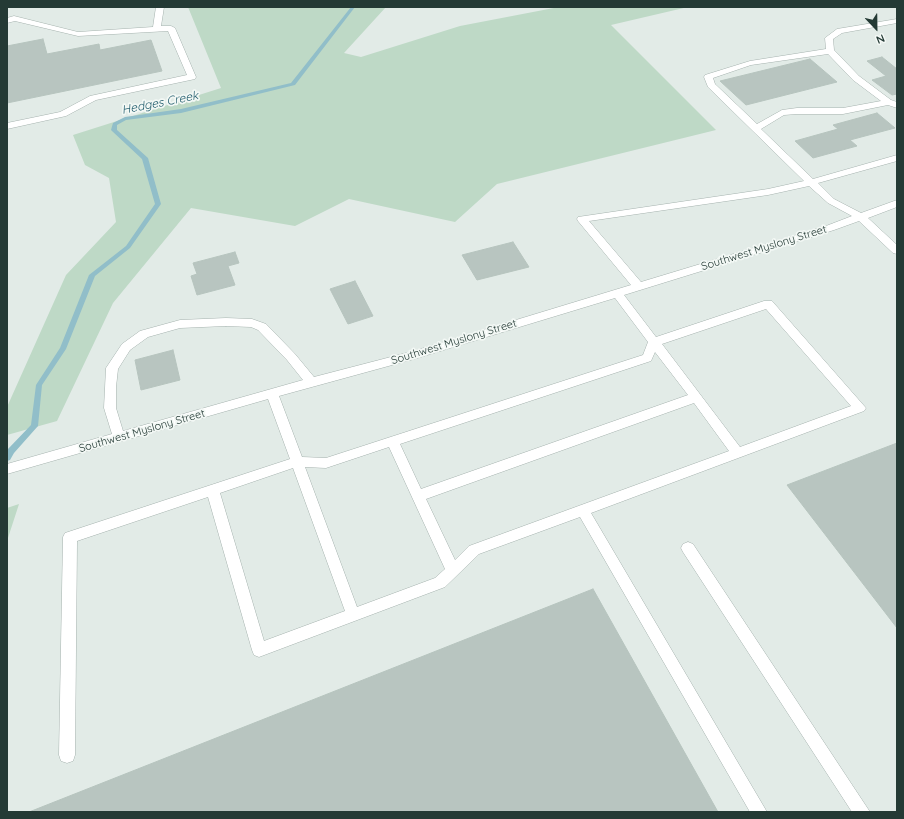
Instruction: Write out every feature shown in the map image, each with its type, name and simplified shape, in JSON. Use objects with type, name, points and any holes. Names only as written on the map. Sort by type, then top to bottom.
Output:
[{"type":"street","points":[[157,29],[160,7]]},
{"type":"street","points":[[7,21],[14,18],[78,34],[171,28],[192,77],[93,98],[63,114],[7,126]]},
{"type":"street","points":[[897,21],[840,31],[829,38],[830,51],[856,78],[888,102],[897,105]]},
{"type":"street","points":[[830,51],[750,63],[708,77],[710,85],[831,201],[860,216],[897,251]]},
{"type":"street","points":[[756,128],[782,114],[797,111],[843,111],[888,102]]},
{"type":"street","points":[[638,286],[582,219],[768,192],[812,182],[897,158]]},
{"type":"street","name":"Southwest Myslony Street","points":[[7,469],[310,382],[414,354],[830,228],[897,204]]},
{"type":"street","points":[[617,293],[738,453]]},
{"type":"street","points":[[66,755],[70,537],[297,462],[326,463],[647,358],[654,342],[768,304],[860,408],[474,550],[440,583],[259,650],[213,490]]},
{"type":"street","points":[[119,437],[110,408],[112,368],[126,347],[144,334],[180,324],[226,322],[252,324],[262,327],[282,347],[310,382]]},
{"type":"street","points":[[272,394],[353,615]]},
{"type":"street","points":[[418,496],[696,397]]},
{"type":"street","points":[[392,441],[453,570]]},
{"type":"street","points":[[583,510],[759,812]]},
{"type":"street","points":[[688,548],[862,812]]},
{"type":"green space","points":[[188,7],[386,7],[344,53],[361,57],[460,26],[559,7],[688,7],[611,25],[716,130],[497,184],[455,222],[349,199],[295,226],[191,208],[113,303],[57,421],[7,435],[7,407],[66,275],[116,222],[109,178],[85,165],[73,135],[221,88]]},
{"type":"green space","points":[[19,504],[7,541],[7,508]]},
{"type":"building","points":[[43,39],[47,54],[99,44],[100,50],[151,40],[162,71],[7,103],[7,46]]},
{"type":"building","points":[[882,57],[897,69],[897,94],[892,95],[872,80],[886,76],[867,61]]},
{"type":"building","points":[[810,59],[837,82],[746,105],[720,81]]},
{"type":"building","points":[[877,113],[895,128],[850,140],[857,146],[813,158],[795,141],[838,129],[833,125]]},
{"type":"building","points":[[513,242],[529,267],[477,280],[462,255]]},
{"type":"building","points":[[235,252],[239,263],[228,266],[235,285],[197,295],[191,276],[197,274],[193,263]]},
{"type":"building","points":[[355,281],[373,316],[348,324],[330,289]]},
{"type":"building","points":[[173,350],[180,380],[141,390],[135,360]]},
{"type":"building","points":[[897,443],[897,628],[787,485]]},
{"type":"building","points":[[593,589],[718,812],[29,812]]},
{"type":"waterway","name":"Hedges Creek","points":[[7,458],[11,451],[34,426],[39,385],[63,349],[92,275],[128,247],[158,204],[145,158],[114,130],[115,124],[125,119],[181,111],[293,84],[353,7]]}]
